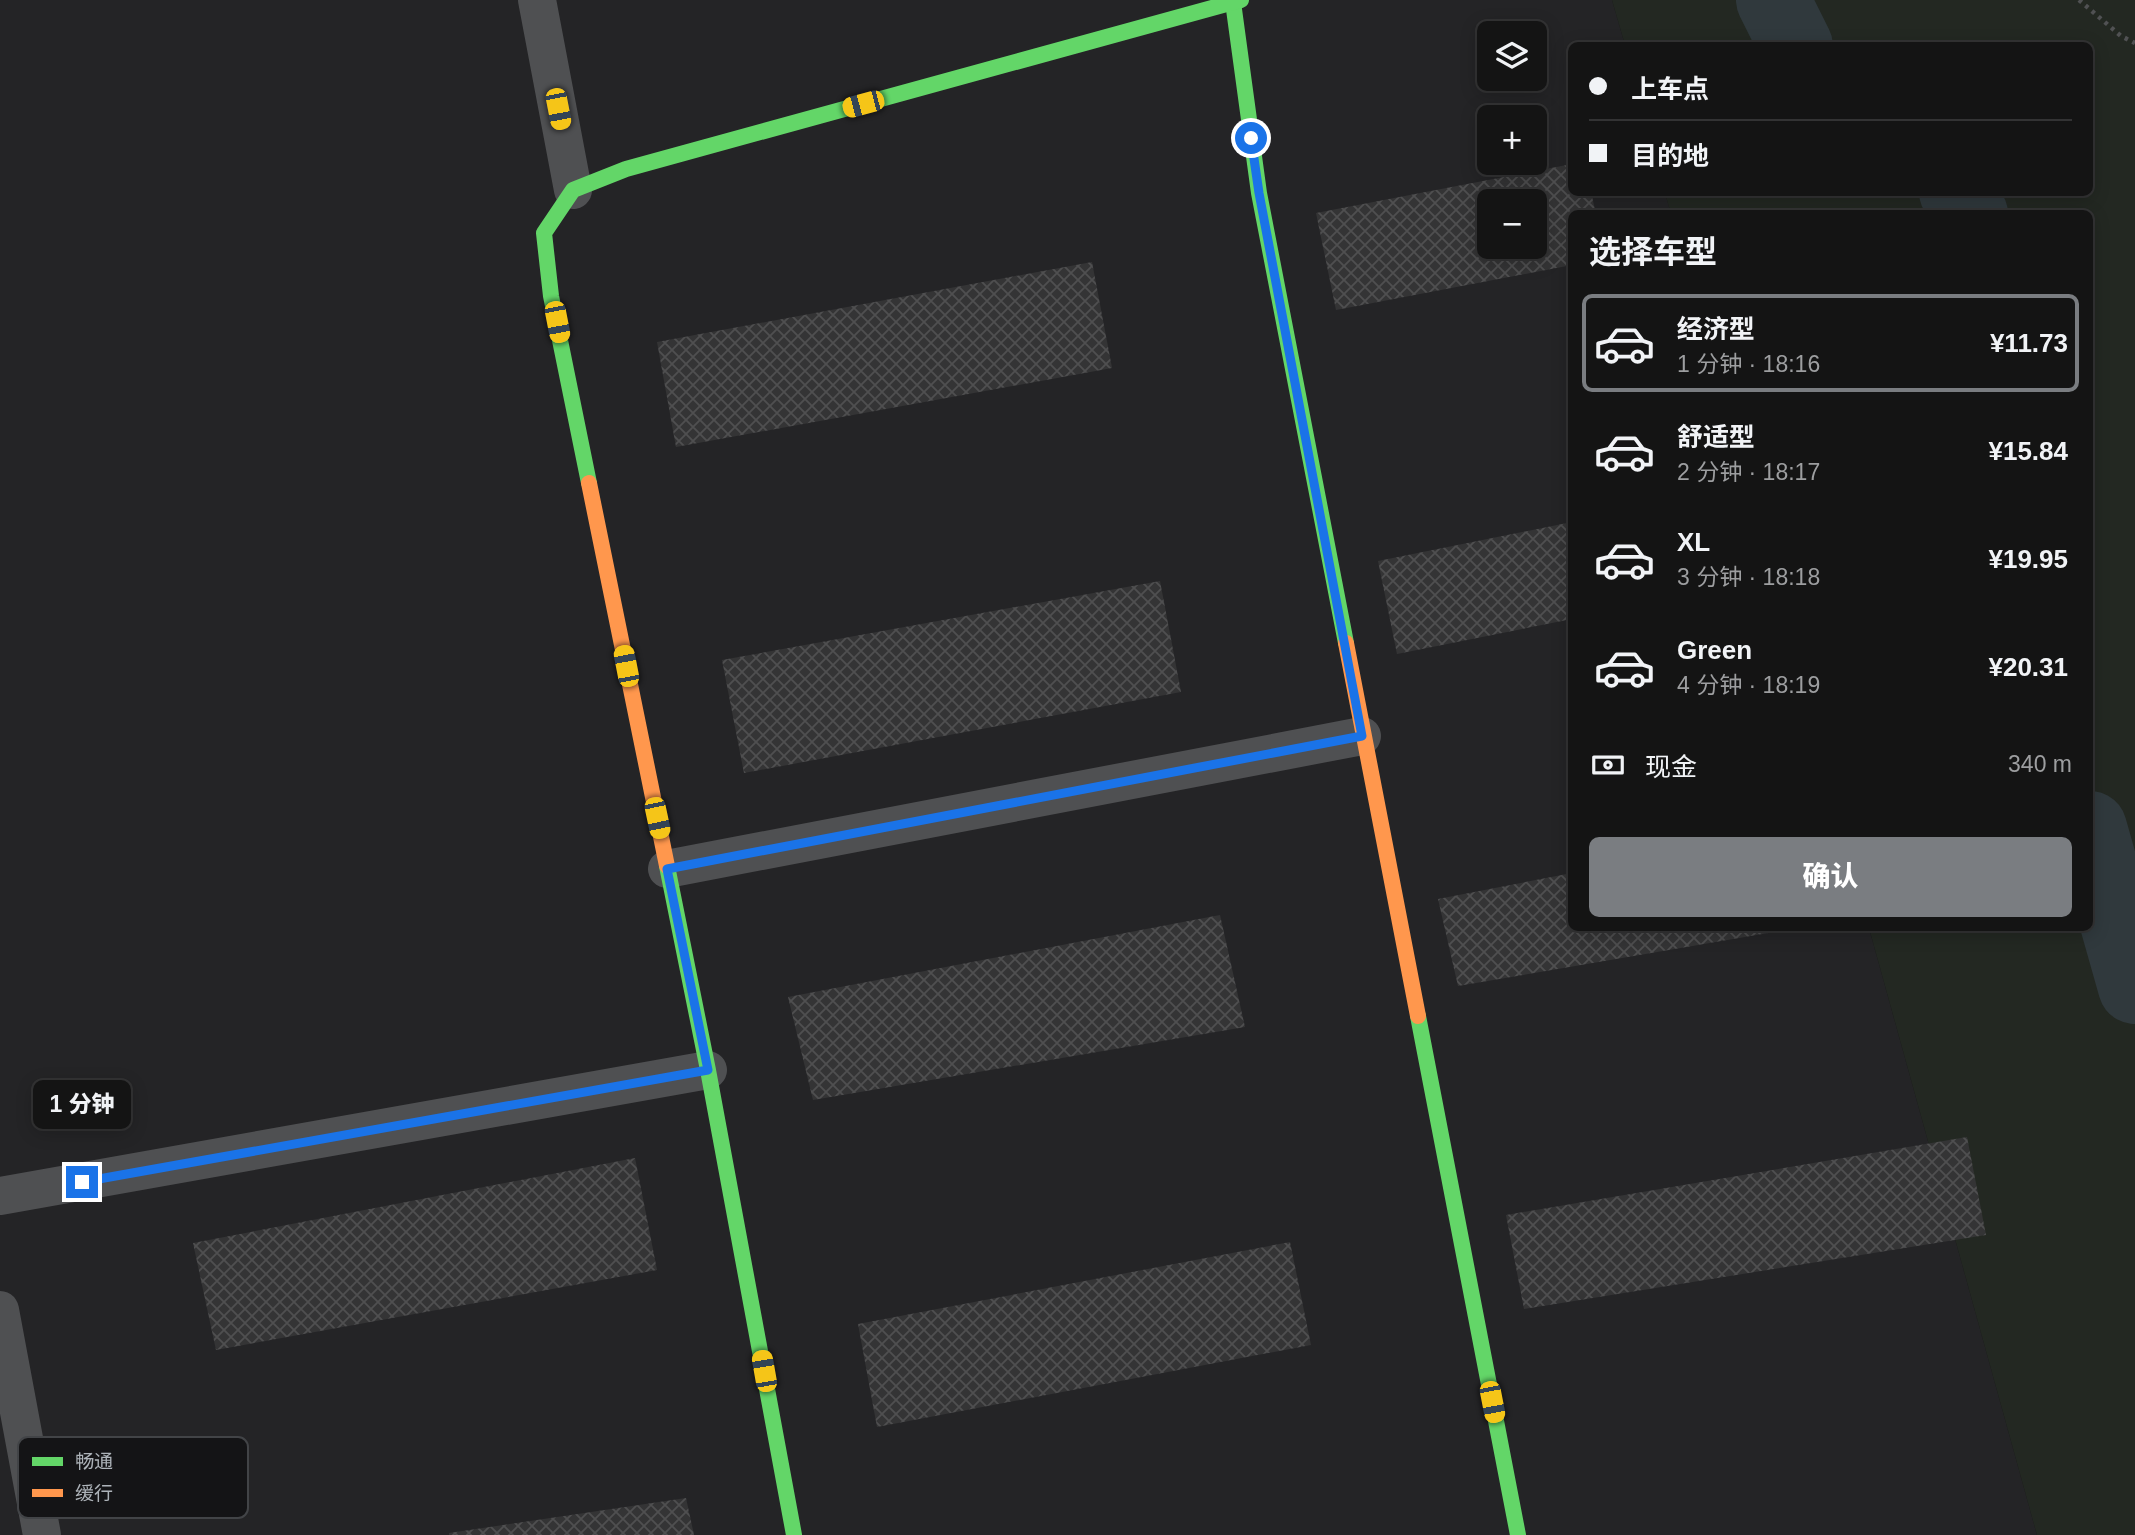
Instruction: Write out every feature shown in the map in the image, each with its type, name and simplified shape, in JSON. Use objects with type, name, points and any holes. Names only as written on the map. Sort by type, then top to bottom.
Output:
[{"type":"street","points":[[537,0],[573,190]]},
{"type":"street","points":[[794,1535],[708,1070],[551,296],[544,233],[573,190],[626,169],[1237,1],[1259,193],[1518,1535]]},
{"type":"street","points":[[667,869],[1362,736]]},
{"type":"street","points":[[0,1196],[708,1070]]},
{"type":"street","points":[[0,1310],[24,1437]]},
{"type":"path","points":[[2079,0],[2121,36],[2135,43]]},
{"type":"shaded area","points":[[0,0],[1612,0],[1624,42],[1568,42],[1568,196],[1666,196],[1670,210],[1568,210],[1568,931],[1870,931],[2037,1535],[0,1535]]},
{"type":"shaded area","points":[[1612,0],[2135,0],[2135,1535],[2037,1535],[1870,931],[2093,931],[2093,210],[1670,210],[1666,196],[2093,196],[2093,42],[1624,42]]},
{"type":"building","points":[[1568,165],[1568,196],[1592,196],[1595,210],[1568,210],[1568,266],[1336,310],[1316,213],[1515,175],[1547,175],[1547,169]]},
{"type":"building","points":[[1092,262],[1112,368],[676,447],[657,342]]},
{"type":"building","points":[[1568,523],[1568,620],[1397,654],[1378,561]]},
{"type":"building","points":[[1160,581],[1181,692],[744,773],[722,660]]},
{"type":"building","points":[[1568,874],[1568,931],[1780,931],[1458,986],[1438,899]]},
{"type":"building","points":[[1220,915],[1245,1027],[813,1100],[788,997]]},
{"type":"building","points":[[1967,1137],[1986,1235],[1524,1309],[1506,1215]]},
{"type":"building","points":[[635,1158],[657,1270],[216,1350],[193,1243]]},
{"type":"building","points":[[1290,1242],[1311,1345],[877,1427],[858,1324]]},
{"type":"building","points":[[686,1498],[694,1535],[449,1535],[449,1533]]},
{"type":"waterway","points":[[1773,0],[1794,42]]},
{"type":"waterway","points":[[1959,196],[1968,210]]},
{"type":"waterway","points":[[2093,839],[2135,987]]},
{"type":"traffic: fast","points":[[589,483],[551,296],[544,233],[573,190],[626,169],[1241,0]]},
{"type":"traffic: fast","points":[[1233,2],[1259,193],[1346,643]]},
{"type":"traffic: fast","points":[[667,866],[708,1070],[794,1535]]},
{"type":"traffic: fast","points":[[1418,1016],[1518,1535]]},
{"type":"traffic: slow","points":[[589,483],[667,866]]},
{"type":"traffic: slow","points":[[1346,643],[1418,1016]]},
{"type":"route","points":[[82,1182],[708,1070],[667,869],[1362,736],[1259,193],[1251,138]]}]
